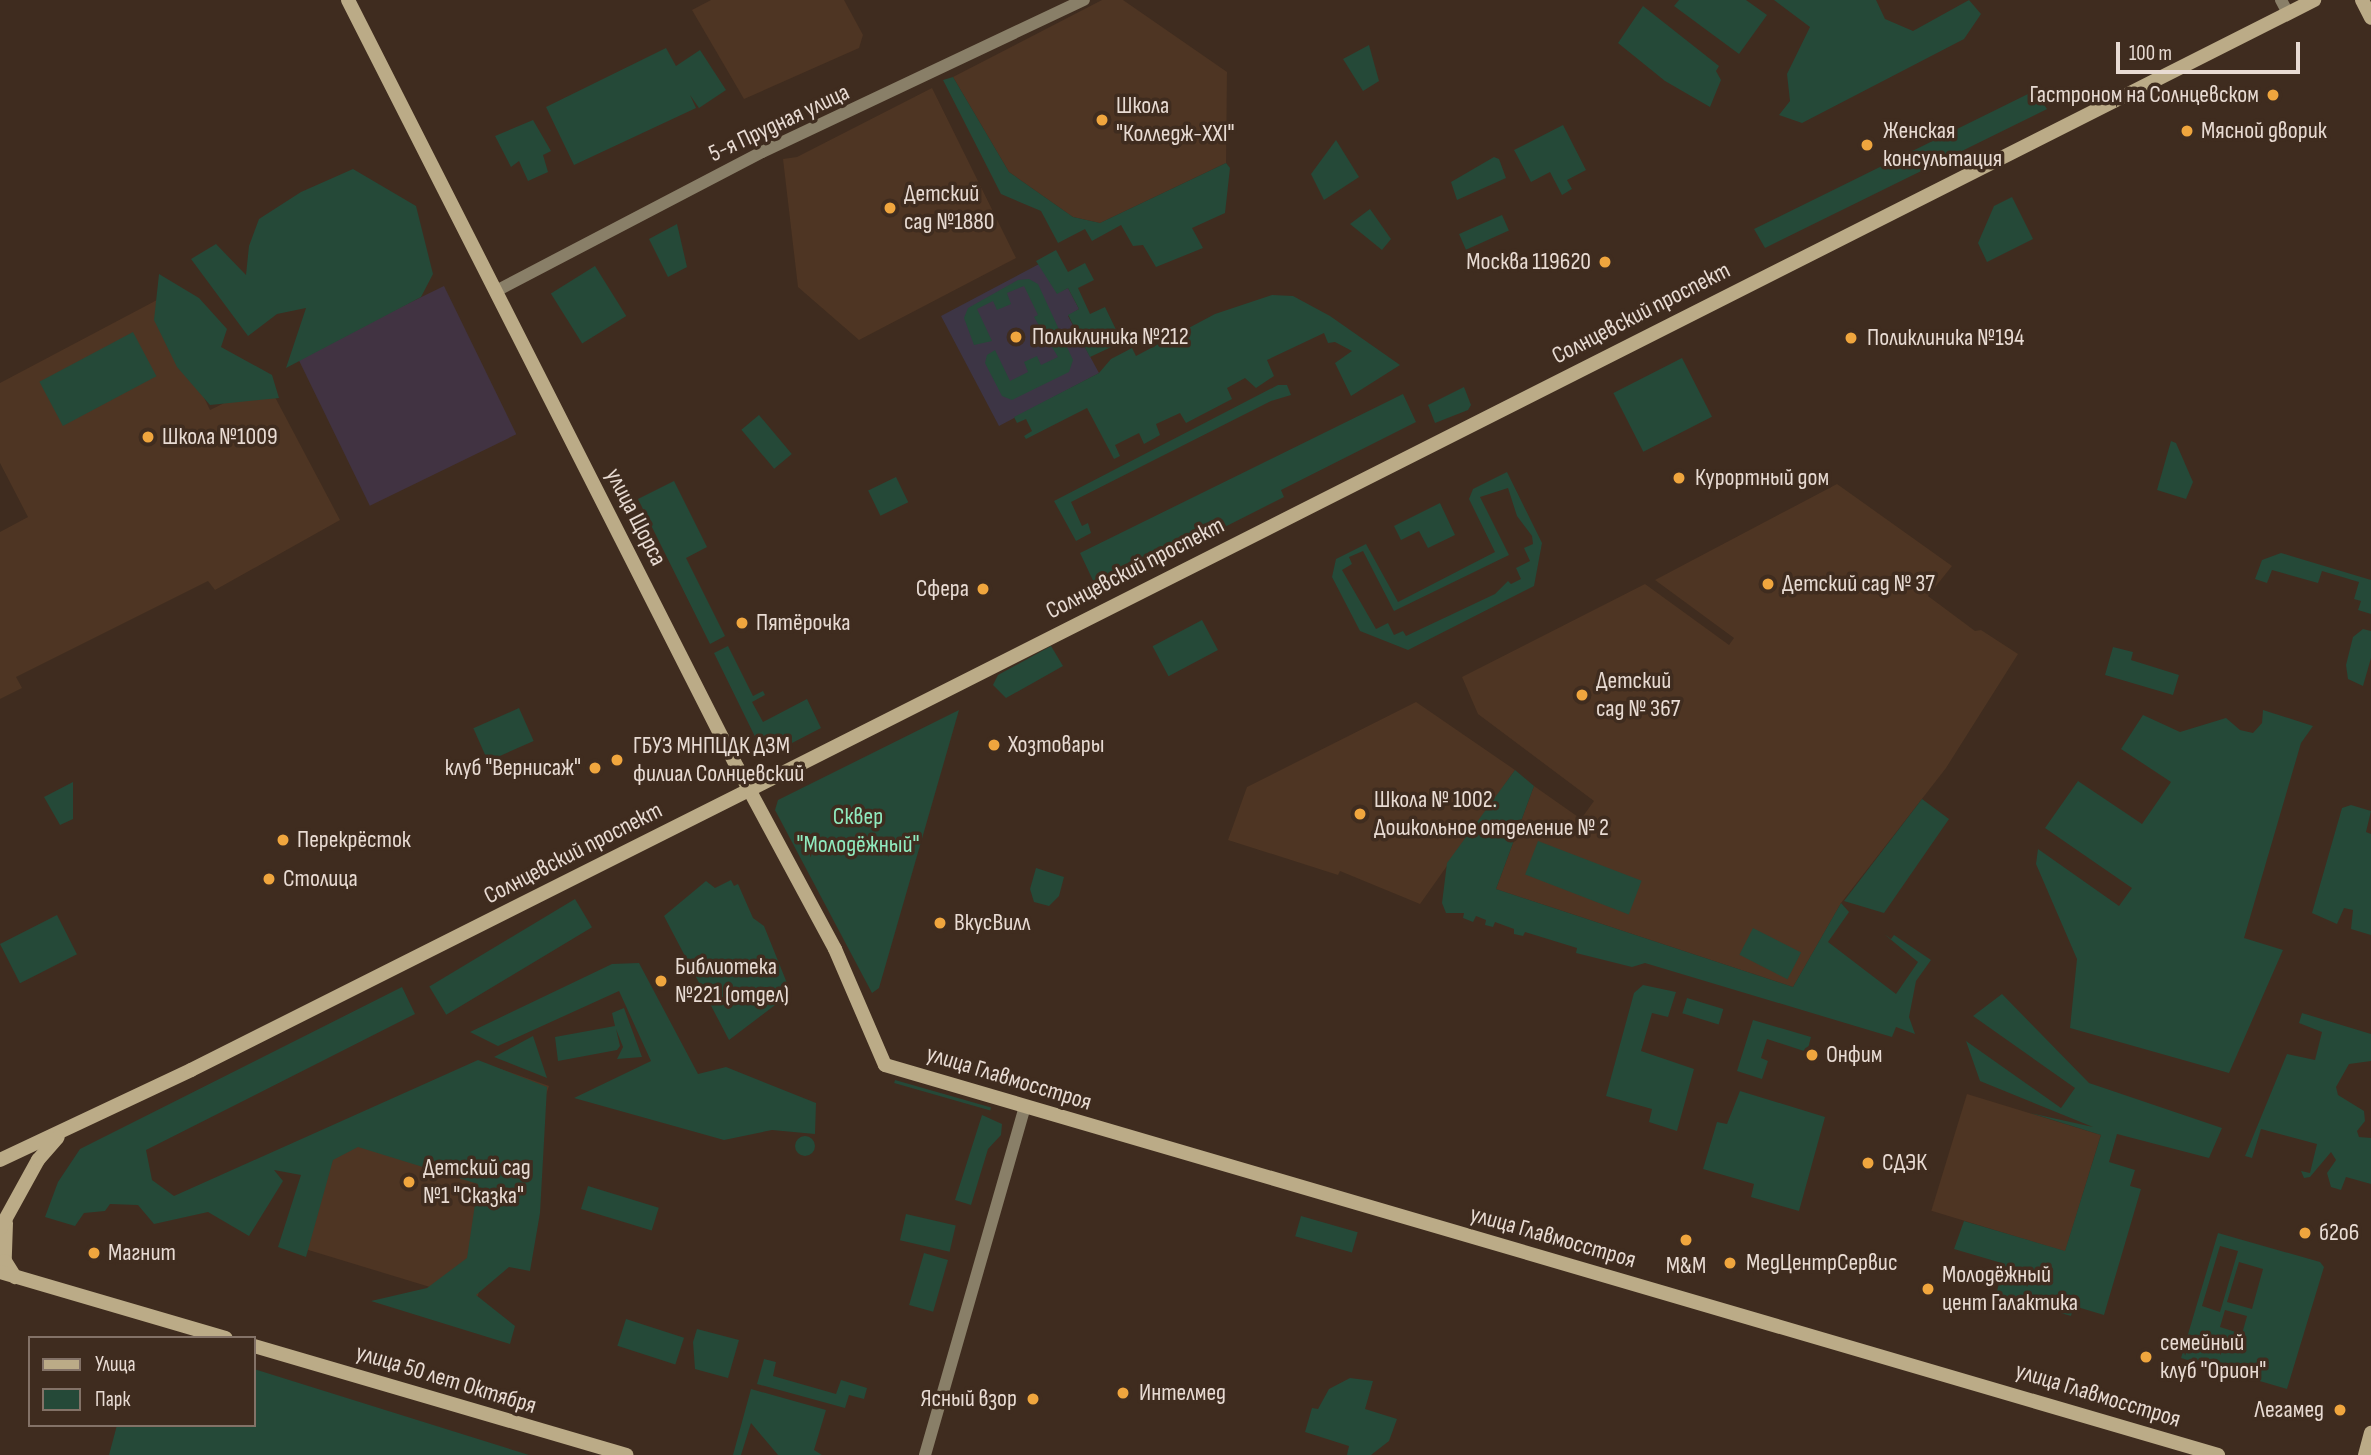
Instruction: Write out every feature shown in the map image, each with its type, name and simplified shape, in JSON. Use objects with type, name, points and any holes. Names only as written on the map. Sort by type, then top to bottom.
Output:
[{"type":"street","name":"улица Щорса","points":[[348,0],[852,984],[880,1056]]},
{"type":"street","name":"5-я Прудная улица","points":[[496,291],[762,152],[1084,0]]},
{"type":"street","name":"Солнцевский проспект","points":[[0,1160],[71,1129],[751,789],[2285,7],[2314,0]]},
{"type":"street","points":[[2361,0],[2371,18]]},
{"type":"street","name":"улица Главмосстроя","points":[[880,1056],[892,1068],[2218,1455]]},
{"type":"street","points":[[925,1455],[1025,1106]]},
{"type":"street","points":[[15,1277],[5,1261],[3,1226],[38,1160],[71,1129]]},
{"type":"street","points":[[0,1272],[219,1336]]},
{"type":"street","name":"улица 50 лет Октября","points":[[256,1347],[626,1455]]},
{"type":"street","points":[[2365,1455],[2371,1433]]},
{"type":"shaded area","points":[[711,0],[844,0],[863,35],[859,48],[744,99],[692,10]]},
{"type":"shaded area","name":"Школа \"Колледж-XXI\"","points":[[1102,0],[1123,0],[1227,72],[1226,163],[1100,223],[1073,217],[1009,172],[953,77]]},
{"type":"shaded area","name":"Детский сад №1880","points":[[932,88],[1016,258],[859,340],[798,287],[783,159],[797,157]]},
{"type":"shaded area","name":"Поликлиника №212","points":[[1041,263],[1057,293],[1068,288],[1079,309],[1068,316],[1099,373],[999,426],[941,316]]},
{"type":"shaded area","points":[[444,286],[516,434],[370,506],[297,357]]},
{"type":"shaded area","name":"Школа №1009","points":[[157,300],[210,410],[267,382],[340,520],[215,590],[208,581],[16,677],[22,688],[0,699],[0,532],[28,517],[0,463],[0,383]]},
{"type":"shaded area","points":[[1837,484],[1952,566],[1928,596],[1975,631],[1981,630],[2018,654],[1946,768],[1841,903],[1793,987],[1496,889],[1534,786],[1581,819],[1594,801],[1478,714],[1462,677],[1645,584],[1729,645],[1734,638],[1655,580]]},
{"type":"shaded area","name":"Школа № 1002. Дошкольное отделение № 2","points":[[1416,702],[1515,770],[1420,904],[1340,871],[1338,875],[1228,840],[1247,787]]},
{"type":"shaded area","name":"Детский сад №1 \"Сказка\"","points":[[492,1066],[549,1086],[476,1301],[282,1242],[306,1161]]},
{"type":"shaded area","points":[[1967,1094],[2101,1135],[2065,1252],[1931,1211]]},
{"type":"green space","points":[[1679,0],[1746,0],[1767,15],[1739,54],[1674,6]]},
{"type":"green space","points":[[1774,0],[1876,0],[1885,19],[1913,31],[1969,0],[1981,14],[1964,39],[1802,123],[1779,115],[1790,101],[1787,74],[1810,27]]},
{"type":"green space","points":[[1643,6],[1719,66],[1716,71],[1721,80],[1710,107],[1665,81],[1618,43]]},
{"type":"green space","points":[[1369,45],[1379,81],[1363,91],[1343,59]]},
{"type":"green space","points":[[666,48],[676,66],[700,50],[726,90],[699,108],[690,95],[696,108],[574,165],[546,107]]},
{"type":"green space","points":[[953,77],[1009,172],[1073,217],[1100,223],[1226,163],[1230,168],[1225,213],[1192,228],[1203,248],[1156,267],[1143,245],[1133,246],[1121,225],[1092,241],[1085,229],[1058,243],[1041,211],[1001,194],[943,80]]},
{"type":"green space","points":[[2030,93],[2038,96],[2047,109],[1765,248],[1754,229]]},
{"type":"green space","points":[[533,120],[551,151],[543,155],[548,172],[528,181],[519,161],[511,167],[495,136]]},
{"type":"green space","points":[[1563,125],[1586,170],[1567,180],[1572,189],[1562,195],[1550,172],[1531,182],[1514,150]]},
{"type":"green space","points":[[1336,140],[1359,177],[1324,200],[1311,174]]},
{"type":"green space","points":[[1494,157],[1499,159],[1506,178],[1457,200],[1451,182]]},
{"type":"green space","points":[[353,169],[416,206],[433,274],[421,297],[286,368],[306,308],[277,314],[248,336],[191,259],[216,244],[246,275],[249,246],[259,219],[301,192]]},
{"type":"green space","points":[[2012,197],[2033,239],[1987,262],[1978,243],[1994,206]]},
{"type":"green space","points":[[1370,209],[1391,239],[1382,250],[1350,224]]},
{"type":"green space","points":[[1502,215],[1509,231],[1466,250],[1459,234]]},
{"type":"green space","points":[[677,224],[687,267],[668,277],[649,239]]},
{"type":"green space","points":[[1056,250],[1068,272],[1085,263],[1094,280],[1078,288],[1090,314],[1105,307],[1122,342],[1090,357],[1068,315],[1079,309],[1068,288],[1057,294],[1036,261]]},
{"type":"green space","points":[[595,266],[626,316],[582,344],[551,294]]},
{"type":"green space","points":[[159,274],[199,298],[227,329],[221,347],[272,375],[279,398],[210,405],[177,367],[154,320]]},
{"type":"green space","points":[[1029,279],[1038,284],[1073,360],[1069,372],[1012,400],[1002,396],[985,363],[987,355],[995,350],[1010,381],[1028,372],[1024,362],[1037,356],[1041,365],[1058,357],[1034,317],[1038,315],[1024,286],[1007,293],[1011,304],[997,310],[993,301],[977,309],[992,341],[974,345],[964,318],[968,308],[1018,280]]},
{"type":"green space","points":[[1272,295],[1293,296],[1330,316],[1400,365],[1351,396],[1335,363],[1352,351],[1335,342],[1328,343],[1324,333],[1267,360],[1274,376],[1256,388],[1245,378],[1227,388],[1232,399],[1186,423],[1180,413],[1156,424],[1160,435],[1144,444],[1139,433],[1115,445],[1120,456],[1114,459],[1087,408],[1026,439],[1024,436],[1032,431],[1026,419],[1017,423],[1014,417],[1099,373],[1111,359],[1132,348],[1136,356],[1215,314]]},
{"type":"green space","points":[[133,332],[156,376],[63,426],[39,382]]},
{"type":"green space","points":[[1682,358],[1712,417],[1643,452],[1613,393]]},
{"type":"green space","points":[[1278,385],[1287,385],[1291,395],[1271,401],[1071,502],[1082,526],[1088,523],[1091,533],[1076,541],[1054,501]]},
{"type":"green space","points":[[1464,387],[1471,405],[1468,410],[1435,423],[1428,405]]},
{"type":"green space","points":[[1403,394],[1416,422],[1281,490],[1284,497],[1098,591],[1080,553]]},
{"type":"green space","points":[[759,415],[792,454],[774,469],[741,430]]},
{"type":"green space","points":[[2171,441],[2176,443],[2193,482],[2186,499],[2157,490]]},
{"type":"green space","points":[[1507,472],[1542,543],[1534,586],[1408,650],[1360,631],[1332,577],[1336,559],[1366,544],[1398,602],[1495,552],[1469,499],[1473,489]],"holes":[[[1508,488],[1517,516],[1532,536],[1533,544],[1524,548],[1530,561],[1516,568],[1521,579],[1511,584],[1508,581],[1495,594],[1406,636],[1403,631],[1394,635],[1388,623],[1376,629],[1342,570],[1352,564],[1349,557],[1363,551],[1394,611],[1509,555],[1480,497]]]},
{"type":"green space","points":[[896,477],[908,502],[880,516],[868,491]]},
{"type":"green space","points":[[674,481],[707,547],[686,558],[725,636],[710,644],[638,499]]},
{"type":"green space","points":[[1440,503],[1455,535],[1428,548],[1419,531],[1401,540],[1394,526]]},
{"type":"green space","points":[[2281,553],[2371,580],[2371,614],[2358,610],[2361,601],[2354,599],[2359,582],[2322,571],[2318,583],[2272,570],[2267,583],[2255,579],[2262,560]]},
{"type":"green space","points":[[1202,620],[1218,650],[1169,676],[1153,646]]},
{"type":"green space","points":[[2363,629],[2371,631],[2371,658],[2363,686],[2348,679],[2346,665],[2353,637]]},
{"type":"green space","points":[[728,646],[753,696],[763,691],[765,695],[752,702],[763,722],[807,699],[821,728],[765,757],[714,653]]},
{"type":"green space","points":[[1051,646],[1063,666],[1006,698],[993,685],[998,675]]},
{"type":"green space","points":[[2113,647],[2133,652],[2131,660],[2179,675],[2173,695],[2105,675]]},
{"type":"green space","points":[[519,708],[534,741],[488,761],[473,728]]},
{"type":"green space","name":"Сквер \"Молодёжный\"","points":[[959,710],[879,988],[872,993],[775,810],[778,800]]},
{"type":"green space","points":[[2263,710],[2313,726],[2301,743],[2244,938],[2283,950],[2229,1073],[2070,1028],[2077,959],[2036,864],[2038,849],[2119,906],[2132,888],[2045,828],[2078,781],[2142,824],[2171,782],[2121,749],[2143,715],[2180,732],[2226,718],[2240,730],[2253,733],[2262,723]]},
{"type":"green space","points":[[1515,770],[1534,786],[1496,889],[1793,987],[1841,903],[1849,912],[1828,942],[1896,994],[1918,962],[1884,934],[1891,939],[1894,935],[1931,960],[1916,981],[1909,1017],[1915,1034],[1896,1027],[1892,1037],[1645,963],[1632,967],[1576,953],[1577,948],[1525,932],[1523,936],[1514,934],[1514,929],[1495,922],[1493,927],[1485,925],[1486,920],[1476,916],[1473,922],[1463,918],[1464,913],[1446,913],[1442,903],[1447,863]]},
{"type":"green space","points":[[73,782],[73,819],[60,825],[44,797]]},
{"type":"green space","points":[[1922,799],[1949,819],[1884,913],[1844,901]]},
{"type":"green space","points":[[2351,805],[2371,811],[2366,832],[2371,834],[2371,935],[2351,929],[2353,910],[2344,908],[2337,924],[2312,913],[2342,808]]},
{"type":"green space","points":[[1538,841],[1642,881],[1629,914],[1525,875]]},
{"type":"green space","points":[[1036,868],[1064,877],[1059,896],[1049,906],[1034,902],[1030,889]]},
{"type":"green space","points":[[731,880],[734,886],[738,884],[753,918],[764,926],[791,993],[729,1040],[664,916],[706,881],[715,888]]},
{"type":"green space","points":[[575,899],[592,927],[446,1015],[429,987]]},
{"type":"green space","points":[[57,915],[77,954],[20,983],[0,944]]},
{"type":"green space","points":[[1753,928],[1801,953],[1787,979],[1739,955]]},
{"type":"green space","points":[[639,963],[698,1074],[726,1067],[816,1103],[815,1134],[772,1130],[724,1140],[574,1098],[651,1061],[619,991],[498,1046],[470,1032],[612,964]]},
{"type":"green space","points":[[1643,985],[1676,992],[1668,1017],[1652,1013],[1641,1051],[1694,1069],[1677,1131],[1649,1122],[1652,1109],[1606,1096],[1634,993]]},
{"type":"green space","points":[[402,987],[415,1014],[146,1150],[152,1180],[174,1196],[478,1060],[547,1087],[540,1213],[530,1271],[509,1267],[476,1295],[515,1326],[510,1344],[371,1301],[427,1288],[467,1258],[478,1184],[358,1147],[333,1160],[306,1257],[278,1247],[301,1175],[274,1170],[283,1181],[249,1236],[208,1212],[154,1224],[138,1205],[110,1204],[105,1211],[84,1213],[75,1226],[45,1217],[58,1182],[80,1149]]},
{"type":"green space","points":[[2002,994],[2089,1083],[2222,1128],[2209,1158],[2117,1134],[2109,1162],[2135,1170],[2130,1186],[2141,1189],[2104,1315],[2074,1306],[2071,1316],[1996,1294],[2005,1264],[1954,1249],[1964,1221],[2065,1251],[2101,1135],[2030,1113],[2093,1127],[1980,1081],[1966,1041],[2061,1108],[2075,1088],[1973,1016]]},
{"type":"green space","points":[[1687,998],[1723,1009],[1719,1024],[1682,1013]]},
{"type":"green space","points":[[624,1008],[642,1057],[617,1059],[623,1047],[616,1029],[620,1046],[617,1050],[558,1061],[555,1037],[615,1026],[612,1013]]},
{"type":"green space","points":[[2302,1013],[2371,1034],[2371,1061],[2349,1064],[2336,1087],[2338,1095],[2364,1111],[2365,1121],[2357,1131],[2359,1137],[2371,1138],[2371,1184],[2346,1177],[2341,1190],[2331,1187],[2327,1173],[2336,1160],[2331,1152],[2310,1177],[2304,1178],[2301,1171],[2310,1173],[2317,1144],[2261,1129],[2252,1158],[2245,1156],[2287,1054],[2315,1060],[2322,1032],[2299,1023]]},
{"type":"green space","points":[[1753,1020],[1811,1037],[1807,1052],[1767,1039],[1761,1058],[1768,1061],[1762,1079],[1737,1071]]},
{"type":"green space","points":[[533,1036],[547,1078],[494,1057]]},
{"type":"green space","points":[[895,1080],[991,1108],[990,1110],[894,1083]]},
{"type":"green space","points":[[1740,1091],[1825,1117],[1799,1211],[1751,1197],[1754,1184],[1703,1169],[1717,1122],[1727,1124]]},
{"type":"green space","points":[[982,1115],[1002,1124],[1001,1135],[988,1149],[971,1205],[955,1200]]},
{"type":"green space","points":[[805,1136],[812,1139],[815,1146],[812,1153],[805,1156],[798,1153],[795,1146],[798,1139]]},
{"type":"green space","points":[[588,1186],[659,1208],[652,1231],[581,1209]]},
{"type":"green space","points":[[906,1214],[956,1225],[950,1252],[900,1240]]},
{"type":"green space","points":[[1301,1216],[1358,1232],[1352,1252],[1295,1236]]},
{"type":"green space","points":[[2218,1233],[2320,1262],[2324,1267],[2287,1389],[2181,1358]],"holes":[[[2220,1246],[2238,1251],[2220,1312],[2202,1306]],[[2239,1262],[2263,1269],[2252,1309],[2227,1302]],[[2225,1310],[2247,1316],[2242,1334],[2220,1327]]]},
{"type":"green space","points":[[924,1253],[948,1260],[933,1312],[909,1305]]},
{"type":"green space","points":[[626,1319],[684,1338],[675,1364],[617,1346]]},
{"type":"green space","points":[[697,1329],[739,1340],[728,1378],[695,1369],[693,1342]]},
{"type":"green space","points":[[764,1359],[776,1362],[773,1376],[836,1394],[841,1380],[867,1388],[864,1399],[849,1395],[845,1408],[757,1384]]},
{"type":"green space","points":[[256,1370],[529,1455],[109,1455],[116,1427],[256,1427]]},
{"type":"green space","points":[[1350,1378],[1373,1381],[1365,1409],[1397,1419],[1389,1441],[1371,1455],[1347,1455],[1349,1446],[1305,1432],[1312,1408],[1318,1409],[1329,1389]]},
{"type":"green space","points":[[751,1389],[826,1410],[814,1450],[822,1455],[778,1455],[751,1423],[741,1455],[733,1455]]},
{"type":"place","name":"Гастроном на Солнцевском","points":[[2273,95]]},
{"type":"place","name":"Школа \"Колледж-XXI\"","points":[[1102,120]]},
{"type":"place","name":"Мясной дворик","points":[[2187,131]]},
{"type":"place","name":"Женская консультация","points":[[1867,145]]},
{"type":"place","name":"Детский сад №1880","points":[[890,208]]},
{"type":"place","name":"Москва 119620","points":[[1605,262]]},
{"type":"place","name":"Поликлиника №212","points":[[1016,337]]},
{"type":"place","name":"Поликлиника №194","points":[[1851,338]]},
{"type":"place","name":"Школа №1009","points":[[148,437]]},
{"type":"place","name":"Курортный дом","points":[[1679,478]]},
{"type":"place","name":"Детский сад № 37","points":[[1768,584]]},
{"type":"place","name":"Сфера","points":[[983,589]]},
{"type":"place","name":"Пятёрочка","points":[[742,623]]},
{"type":"place","name":"Детский сад № 367","points":[[1582,695]]},
{"type":"place","name":"Хозтовары","points":[[994,745]]},
{"type":"place","name":"ГБУЗ МНПЦДК ДЗМ филиал Солнцевский","points":[[617,760]]},
{"type":"place","name":"клуб \"Вернисаж\"","points":[[595,768]]},
{"type":"place","name":"Школа № 1002. Дошкольное отделение № 2","points":[[1360,814]]},
{"type":"place","name":"Перекрёсток","points":[[283,840]]},
{"type":"place","name":"Столица","points":[[269,879]]},
{"type":"place","name":"ВкусВилл","points":[[940,923]]},
{"type":"place","name":"Библиотека №221 (отдел)","points":[[661,981]]},
{"type":"place","name":"Онфим","points":[[1812,1055]]},
{"type":"place","name":"СДЭК","points":[[1868,1163]]},
{"type":"place","name":"Детский сад №1 \"Сказка\"","points":[[409,1182]]},
{"type":"place","name":"б2о6","points":[[2305,1233]]},
{"type":"place","name":"M&M","points":[[1686,1240]]},
{"type":"place","name":"Магнит","points":[[94,1253]]},
{"type":"place","name":"МедЦентрСервис","points":[[1730,1263]]},
{"type":"place","name":"Молодёжный цент Галактика","points":[[1928,1289]]},
{"type":"place","name":"семейный клуб \"Орион\"","points":[[2146,1357]]},
{"type":"place","name":"Интелмед","points":[[1123,1393]]},
{"type":"place","name":"Ясный взор","points":[[1033,1399]]},
{"type":"place","name":"Легамед","points":[[2340,1410]]}]
